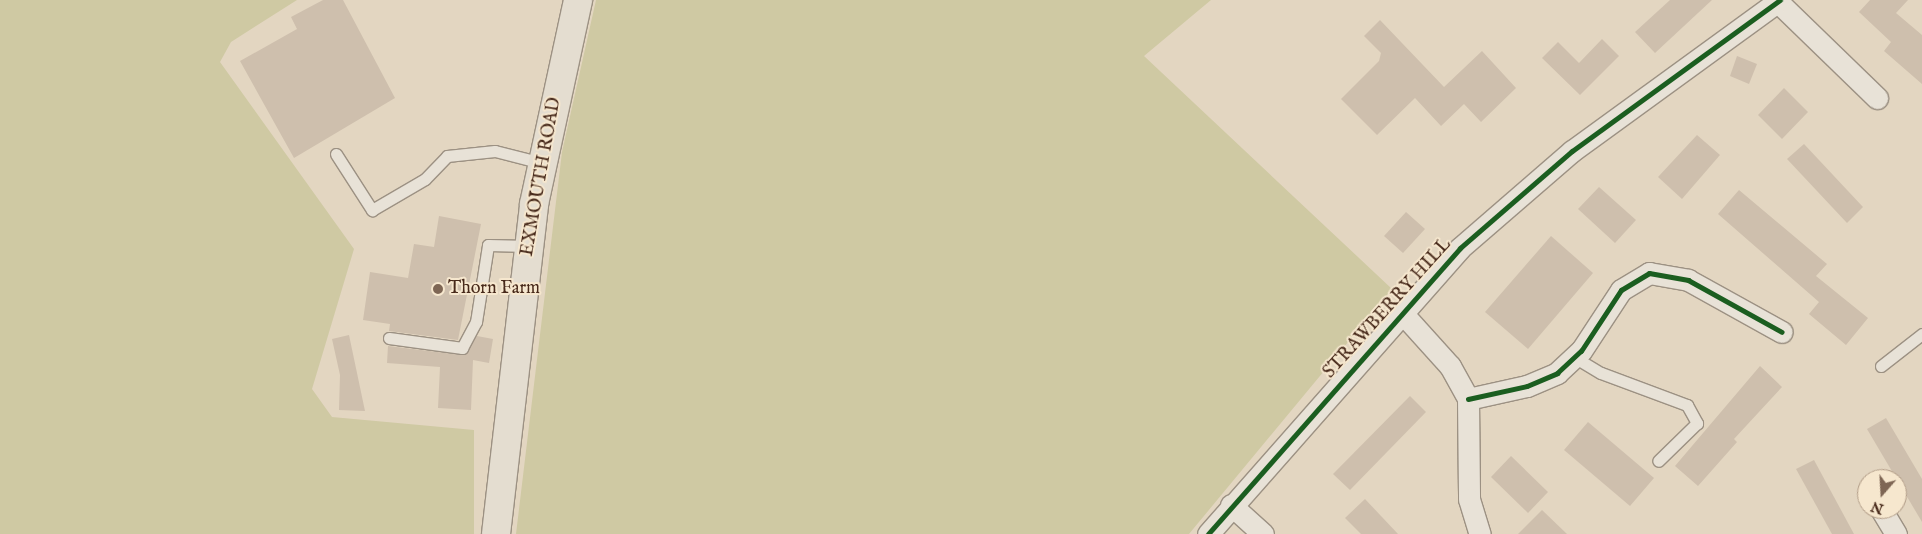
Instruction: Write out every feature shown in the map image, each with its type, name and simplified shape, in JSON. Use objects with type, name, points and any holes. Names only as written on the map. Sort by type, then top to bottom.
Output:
[{"type":"highway","name":"EXMOUTH ROAD","points":[[496,534],[529,246],[542,163],[578,0]]},
{"type":"street","points":[[1779,1],[1878,98]]},
{"type":"street","name":"STRAWBERRY HILL","points":[[1208,534],[1460,248],[1536,181],[1779,1]]},
{"type":"street","points":[[1468,399],[1527,386],[1557,373],[1574,357],[1621,290],[1649,273],[1688,280],[1782,332]]},
{"type":"street","points":[[1403,314],[1450,366],[1468,399],[1469,499],[1480,534]]},
{"type":"street","points":[[1231,506],[1263,534]]},
{"type":"street","points":[[1887,519],[1896,534]]},
{"type":"lane","points":[[336,154],[372,210],[425,179],[447,156],[495,152],[542,163]]},
{"type":"lane","points":[[389,338],[462,348],[476,322],[488,245],[529,246]]},
{"type":"lane","points":[[1881,366],[1922,334]]},
{"type":"lane","points":[[1574,357],[1601,373],[1687,405],[1698,422],[1658,461]]},
{"type":"shaded area","points":[[0,0],[297,0],[231,42],[220,62],[354,249],[312,389],[332,417],[474,430],[474,534],[0,534]]},
{"type":"shaded area","points":[[596,0],[1211,0],[1144,56],[1392,289],[1189,534],[516,534],[562,152]]},
{"type":"building","points":[[323,0],[343,0],[395,98],[294,158],[240,61],[297,29],[291,17]]},
{"type":"building","points":[[1670,0],[1712,0],[1655,53],[1635,32]]},
{"type":"building","points":[[1870,0],[1908,0],[1896,13],[1922,35],[1922,84],[1884,51],[1891,42],[1859,12]]},
{"type":"building","points":[[1380,20],[1444,87],[1482,51],[1516,88],[1481,122],[1464,104],[1441,126],[1415,98],[1377,135],[1341,99],[1379,61],[1381,53],[1364,36]]},
{"type":"building","points":[[1602,39],[1619,56],[1580,95],[1542,58],[1558,42],[1579,63]]},
{"type":"building","points":[[1737,56],[1757,64],[1749,84],[1730,76]]},
{"type":"building","points":[[1784,88],[1808,112],[1782,139],[1758,115]]},
{"type":"building","points":[[1697,135],[1720,155],[1682,199],[1658,177]]},
{"type":"building","points":[[1804,144],[1863,207],[1847,223],[1787,159]]},
{"type":"building","points":[[1599,187],[1636,220],[1615,243],[1578,209]]},
{"type":"building","points":[[1739,190],[1827,264],[1816,276],[1868,318],[1846,345],[1809,314],[1819,302],[1718,214]]},
{"type":"building","points":[[1406,212],[1425,229],[1403,253],[1384,236]]},
{"type":"building","name":"Thorn Farm","points":[[439,216],[481,224],[458,340],[389,331],[390,324],[363,320],[370,272],[408,278],[414,244],[434,247]]},
{"type":"building","points":[[1551,236],[1593,273],[1528,349],[1485,312]]},
{"type":"building","points":[[349,335],[365,411],[339,410],[340,375],[332,339]]},
{"type":"building","points":[[477,336],[493,339],[489,363],[473,360],[471,410],[438,408],[440,367],[387,363],[388,346],[462,355]]},
{"type":"building","points":[[1760,366],[1782,387],[1734,439],[1737,442],[1698,486],[1675,466]]},
{"type":"building","points":[[1410,396],[1426,412],[1350,490],[1333,474]]},
{"type":"building","points":[[1886,418],[1922,479],[1922,522],[1907,497],[1907,469],[1891,469],[1867,429]]},
{"type":"building","points":[[1588,422],[1654,478],[1630,506],[1564,450]]},
{"type":"building","points":[[1511,456],[1548,492],[1528,513],[1491,477]]},
{"type":"building","points":[[1814,460],[1854,534],[1832,534],[1796,469]]},
{"type":"building","points":[[1365,499],[1398,534],[1361,534],[1345,518]]},
{"type":"building","points":[[1542,510],[1567,534],[1518,534]]},
{"type":"cycle path","points":[[1208,534],[1460,248],[1572,151],[1780,0]]},
{"type":"cycle path","points":[[1468,399],[1527,386],[1557,373],[1581,351],[1621,290],[1649,273],[1688,280],[1782,332]]},
{"type":"place","name":"Thorn Farm","points":[[438,289]]}]
